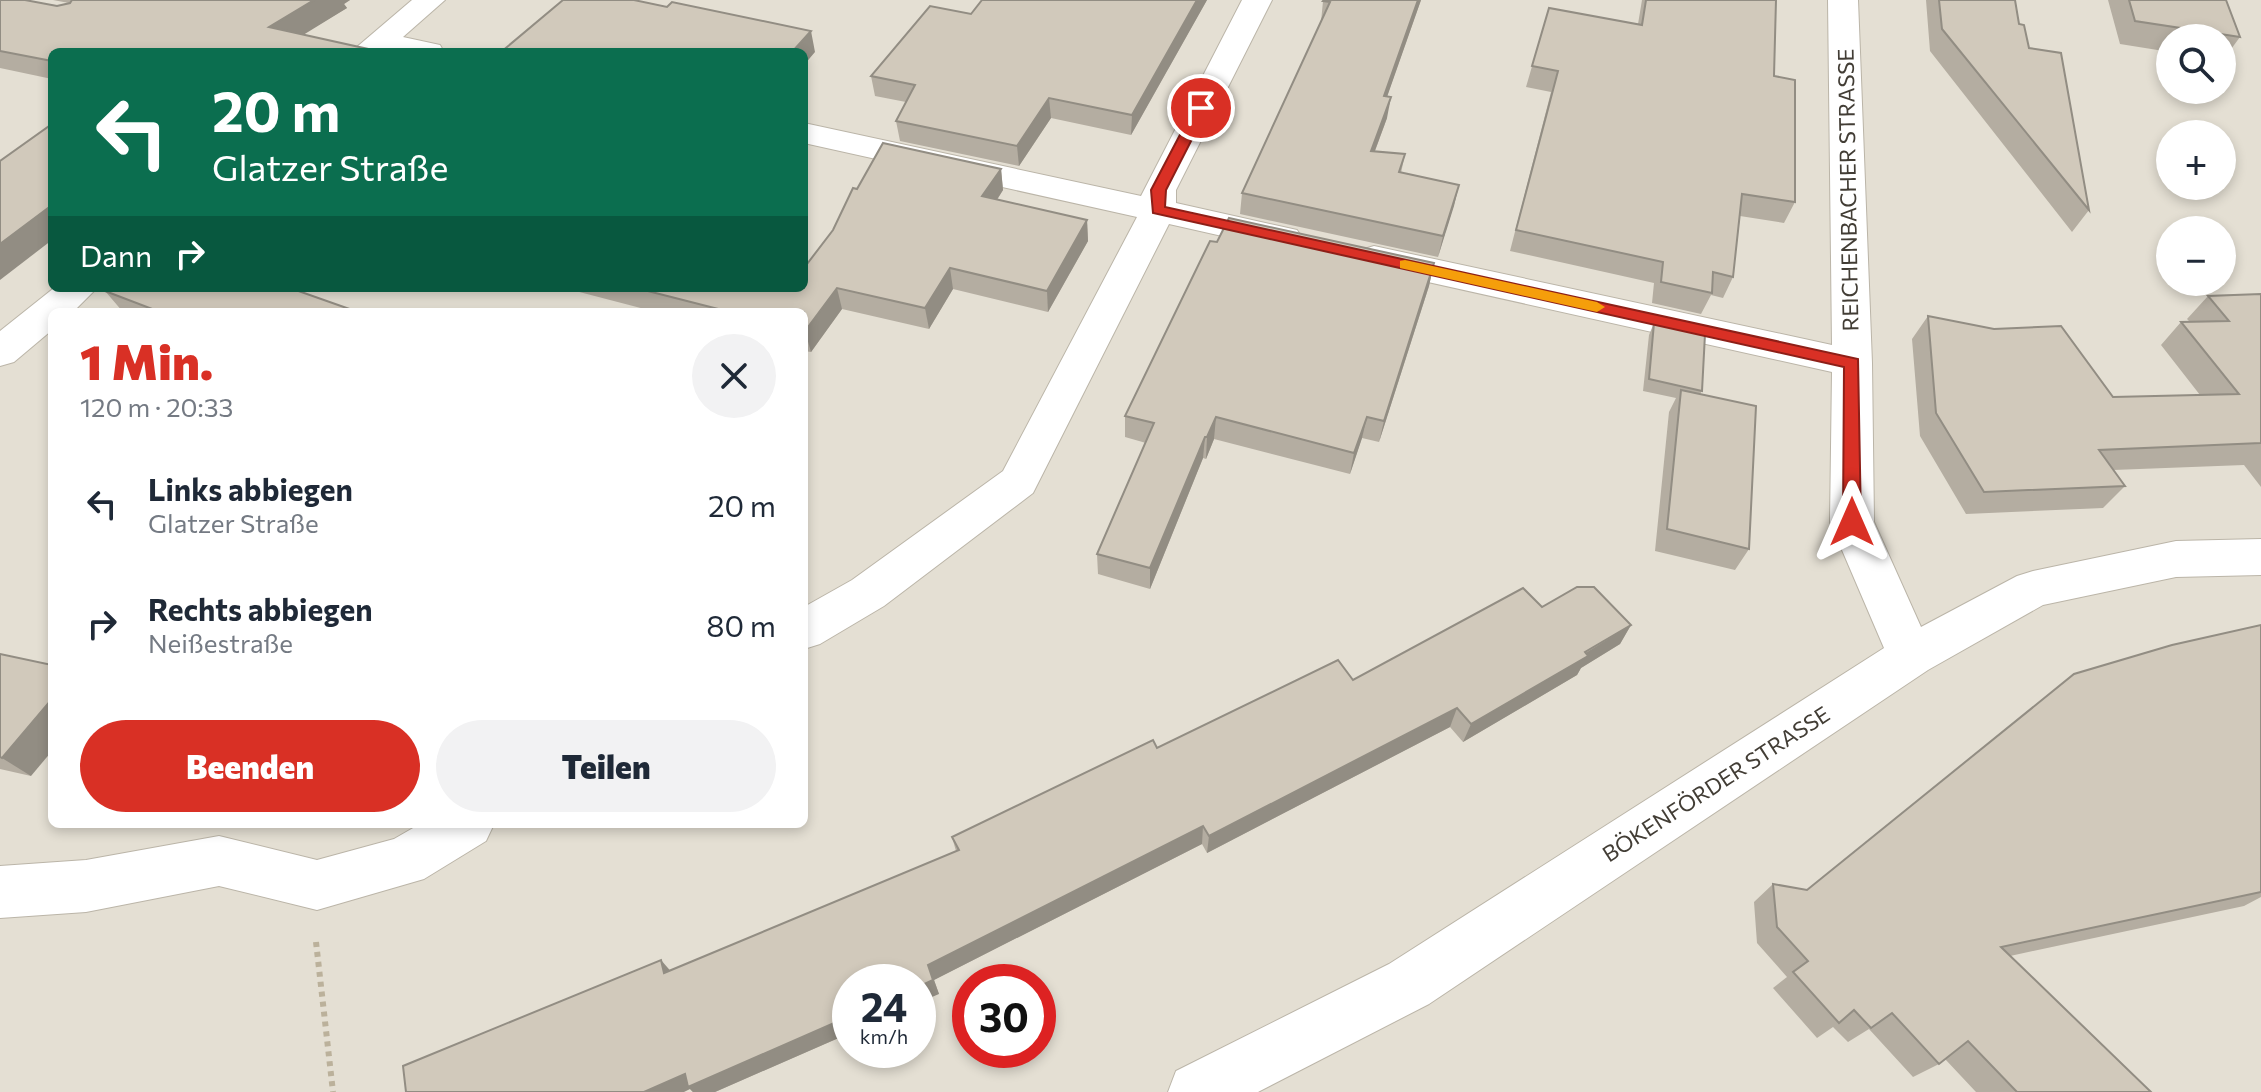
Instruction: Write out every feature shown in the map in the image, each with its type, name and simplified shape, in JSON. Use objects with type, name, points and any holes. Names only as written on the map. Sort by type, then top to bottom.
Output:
[{"type":"street","points":[[373,47],[430,0]]},
{"type":"street","points":[[808,628],[868,593],[1018,482],[1158,210],[1159,190],[1257,0]]},
{"type":"street","name":"REICHENBACHER STRASSE","points":[[1843,0],[1852,363],[1852,522],[1911,656]]},
{"type":"street","points":[[808,134],[1852,363]]},
{"type":"street","points":[[54,308],[73,292]]},
{"type":"street","points":[[0,352],[48,313]]},
{"type":"street","name":"BÖKENFÖRDER STRASSE","points":[[1197,1092],[1409,984],[1911,656],[2033,589],[2176,559],[2261,557]]},
{"type":"street","points":[[0,892],[86,886],[219,861],[317,885],[405,861],[461,828]]},
{"type":"path","points":[[317,885],[316,948],[333,1092]]},
{"type":"shaded area","points":[[0,0],[2261,0],[2261,1092],[0,1092]]},
{"type":"building","points":[[0,0],[25,0],[57,6],[72,0],[314,0],[269,27],[364,48],[48,48],[48,60],[0,51]]},
{"type":"building","points":[[563,0],[634,0],[667,7],[672,2],[811,31],[796,48],[506,48]]},
{"type":"building","points":[[982,0],[1197,0],[1132,115],[1049,98],[1017,146],[896,121],[915,85],[871,76],[930,6],[971,14]]},
{"type":"building","points":[[1324,0],[1418,0],[1384,96],[1391,97],[1371,151],[1405,154],[1399,172],[1459,185],[1443,236],[1242,193],[1330,2]]},
{"type":"building","points":[[1646,0],[1776,0],[1774,76],[1795,80],[1795,202],[1742,194],[1733,277],[1713,272],[1712,293],[1661,282],[1663,262],[1516,230],[1558,71],[1532,66],[1549,8],[1642,25]]},
{"type":"building","points":[[1939,0],[2015,0],[2019,24],[2024,25],[2029,48],[2061,53],[2089,210],[1942,29]]},
{"type":"building","points":[[2129,0],[2226,0],[2235,24],[2156,24],[2135,21]]},
{"type":"building","points":[[48,127],[48,208],[0,244],[0,161]]},
{"type":"building","points":[[883,143],[1001,169],[982,196],[1087,220],[1047,291],[950,268],[925,308],[837,288],[808,327],[808,308],[714,308],[652,292],[808,292],[808,263],[833,230],[853,188],[857,189]]},
{"type":"building","points":[[1229,218],[1434,263],[1384,421],[1367,417],[1354,453],[1216,417],[1150,568],[1097,554],[1154,423],[1125,416],[1210,241],[1217,242]]},
{"type":"building","points":[[108,292],[301,292],[347,308],[150,308]]},
{"type":"building","points":[[2261,294],[2261,443],[2099,450],[2125,486],[1984,492],[1936,413],[1928,316],[1994,329],[2061,326],[2113,397],[2239,394],[2181,322],[2229,321],[2208,296]]},
{"type":"building","points":[[1654,323],[1705,334],[1702,391],[1649,379]]},
{"type":"building","points":[[1681,390],[1756,406],[1749,549],[1667,529]]},
{"type":"building","points":[[1577,587],[1594,587],[1631,625],[1585,652],[1588,656],[1471,724],[1457,708],[1209,836],[1203,826],[930,964],[832,964],[832,1024],[688,1087],[685,1074],[644,1092],[406,1092],[403,1066],[661,960],[664,973],[959,850],[952,837],[1153,740],[1157,748],[1338,660],[1353,680],[1523,588],[1542,607]]},
{"type":"building","points":[[2261,625],[2261,892],[2001,947],[2151,1092],[2017,1092],[1968,1041],[1939,1064],[1892,1013],[1871,1028],[1854,1010],[1839,1023],[1793,972],[1808,961],[1777,927],[1773,884],[1807,890],[2074,674],[2172,645]]},
{"type":"building","points":[[0,654],[48,664],[48,704],[0,757]]},
{"type":"slow traffic","points":[[1405,265],[1597,307]]},
{"type":"route","points":[[1201,108],[1159,190],[1158,210],[1852,363],[1852,522]]}]
